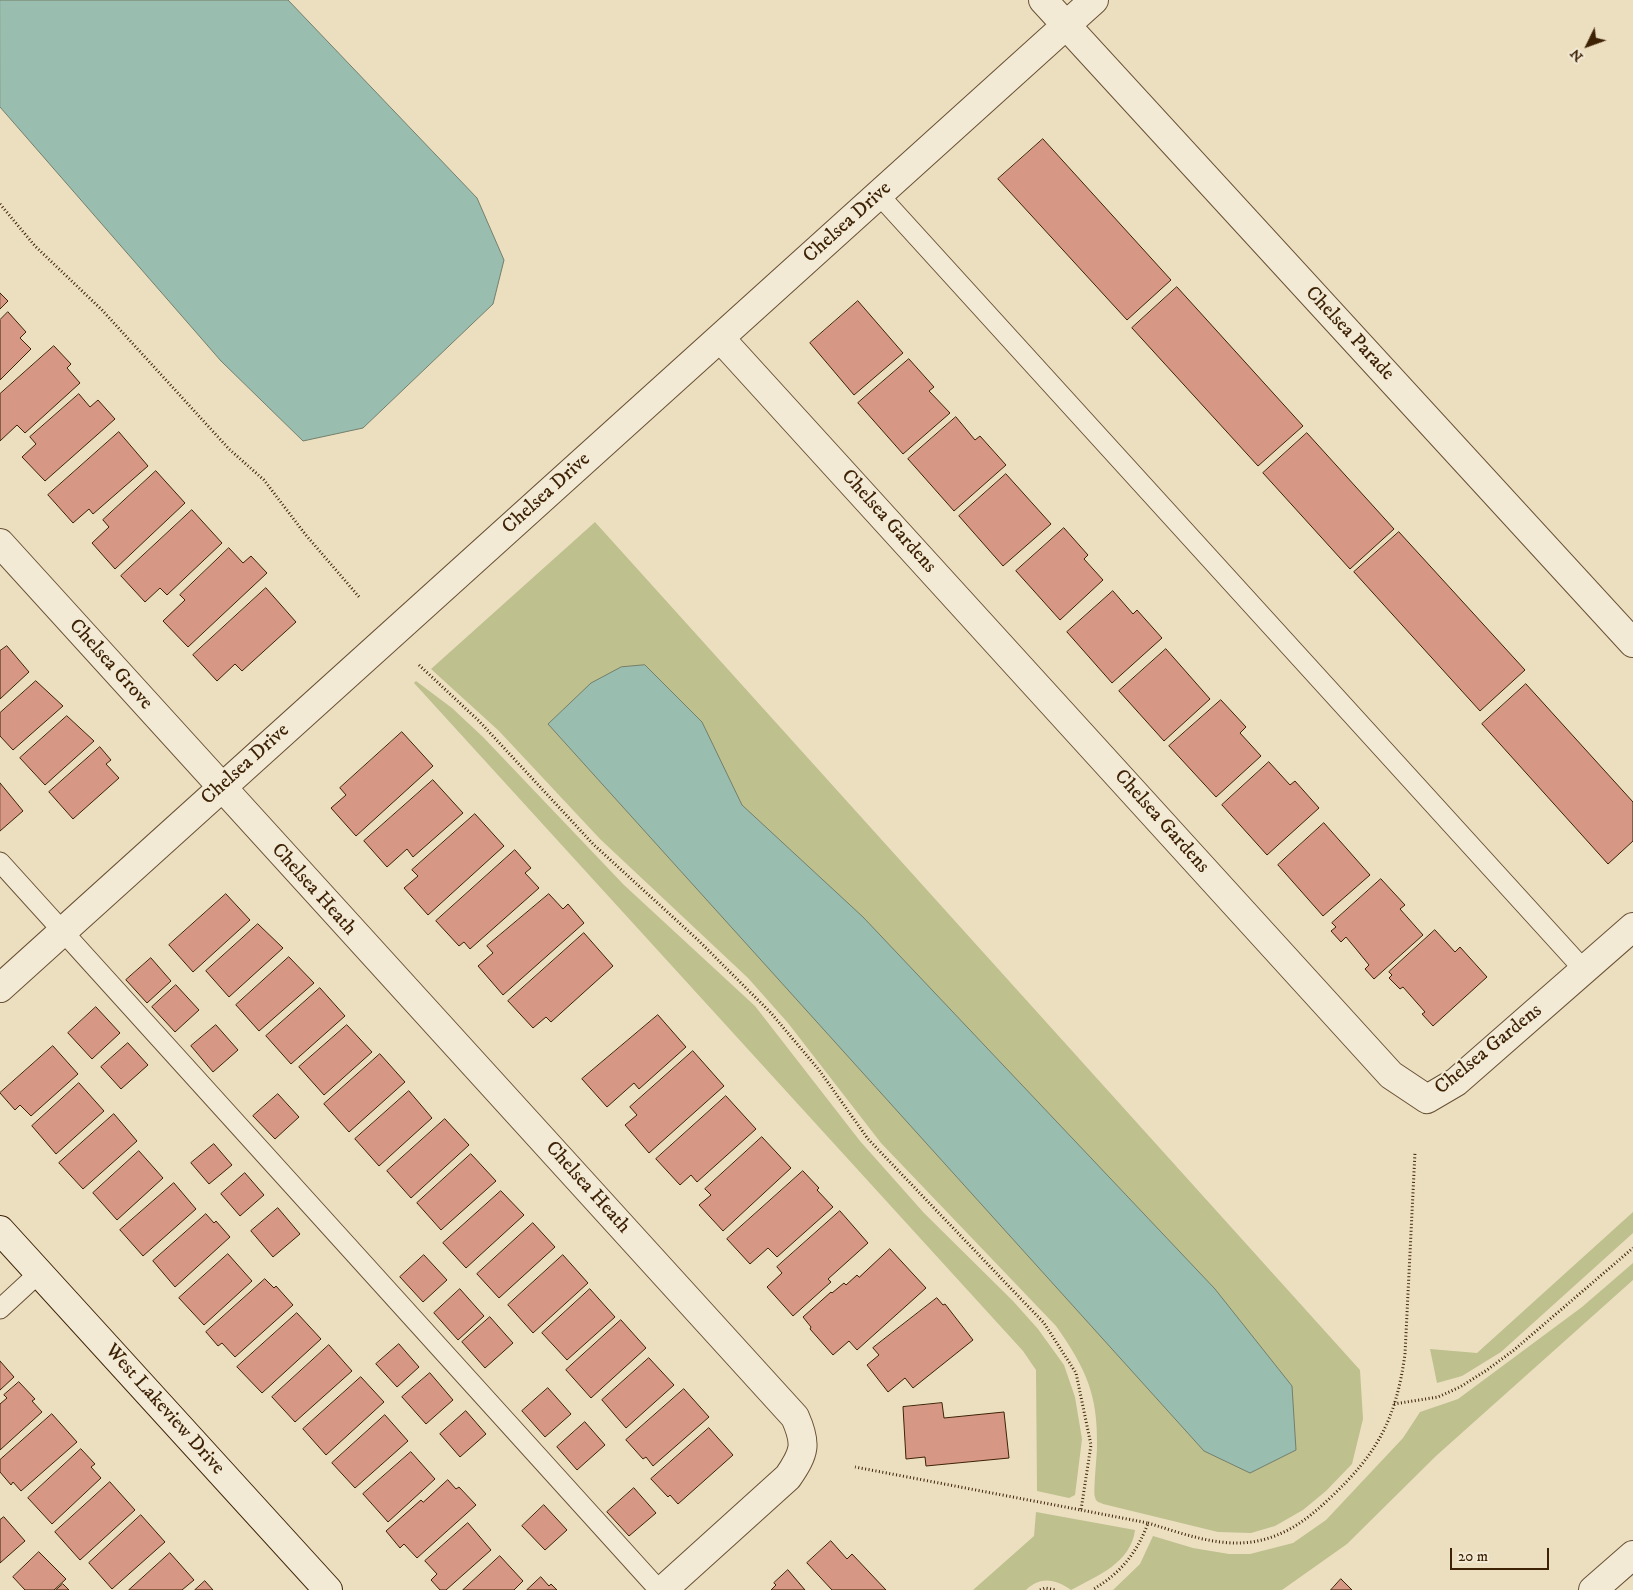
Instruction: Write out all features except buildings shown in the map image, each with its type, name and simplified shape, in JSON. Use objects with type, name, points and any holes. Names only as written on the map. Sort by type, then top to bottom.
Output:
[{"type":"street","name":"Chelsea Parade","points":[[1043,0],[1633,643]]},
{"type":"street","name":"Chelsea Drive","points":[[0,988],[64,932],[220,787],[880,196],[1094,0]]},
{"type":"street","name":"Chelsea Gardens","points":[[720,338],[1391,1075],[1427,1099],[1456,1082],[1633,927]]},
{"type":"street","name":"Chelsea Grove","points":[[0,543],[220,787]]},
{"type":"street","name":"Chelsea Heath","points":[[220,787],[794,1417],[804,1438],[801,1458],[788,1477],[663,1590]]},
{"type":"street","name":"West Lakeview Drive","points":[[0,1230],[328,1590]]},
{"type":"street","points":[[1593,1590],[1633,1555]]},
{"type":"lane","points":[[880,196],[1585,971]]},
{"type":"lane","points":[[0,862],[659,1590]]},
{"type":"lane","points":[[0,1310],[39,1273]]},
{"type":"path","points":[[0,204],[35,246],[102,310],[229,449],[264,480],[305,534],[360,598]]},
{"type":"path","points":[[419,665],[479,721],[593,844],[698,940],[771,1013],[819,1070],[868,1139],[1044,1323],[1076,1373],[1091,1445],[1081,1510]]},
{"type":"path","points":[[855,1467],[1148,1523],[1204,1540],[1251,1542],[1285,1533],[1311,1516],[1356,1474],[1375,1449],[1401,1386],[1405,1354],[1415,1152]]},
{"type":"path","points":[[1394,1404],[1438,1397],[1460,1387],[1487,1370],[1514,1350],[1633,1248]]},
{"type":"path","points":[[1092,1590],[1106,1582],[1122,1568],[1140,1544],[1148,1523]]},
{"type":"path","points":[[1040,1590],[1045,1588],[1056,1590]]},
{"type":"green space","points":[[595,522],[1360,1370],[1363,1419],[1352,1464],[1326,1491],[1303,1510],[1275,1526],[1251,1533],[1218,1532],[1097,1501],[1094,1489],[1097,1428],[1092,1397],[1082,1369],[1056,1326],[881,1143],[788,1023],[748,978],[600,839],[499,731],[431,669]]},
{"type":"green space","points":[[416,681],[452,708],[483,737],[624,885],[755,1006],[860,1141],[924,1213],[1013,1301],[1038,1329],[1064,1365],[1075,1397],[1082,1439],[1075,1495],[1069,1498],[1037,1491],[1036,1370],[1023,1351],[414,683]]},
{"type":"green space","points":[[1633,1212],[1633,1233],[1501,1352],[1462,1376],[1437,1383],[1430,1349],[1477,1353]]},
{"type":"green space","points":[[1633,1263],[1633,1280],[1436,1456],[1347,1544],[1282,1590],[1113,1590],[1140,1564],[1153,1536],[1193,1548],[1229,1554],[1250,1554],[1293,1543],[1326,1520],[1403,1438],[1420,1412],[1458,1399],[1582,1307]]},
{"type":"green space","points":[[1036,1512],[1135,1530],[1127,1551],[1120,1560],[1102,1574],[1071,1590],[1054,1581],[1043,1581],[1026,1590],[973,1590],[1034,1536]]},
{"type":"shaded area","points":[[0,0],[288,0],[477,198],[504,260],[493,304],[363,428],[303,441],[221,361],[0,107]]},
{"type":"shaded area","points":[[645,665],[702,722],[742,805],[863,917],[1215,1289],[1292,1386],[1296,1450],[1250,1473],[1204,1451],[548,724],[591,683],[621,667]]}]
